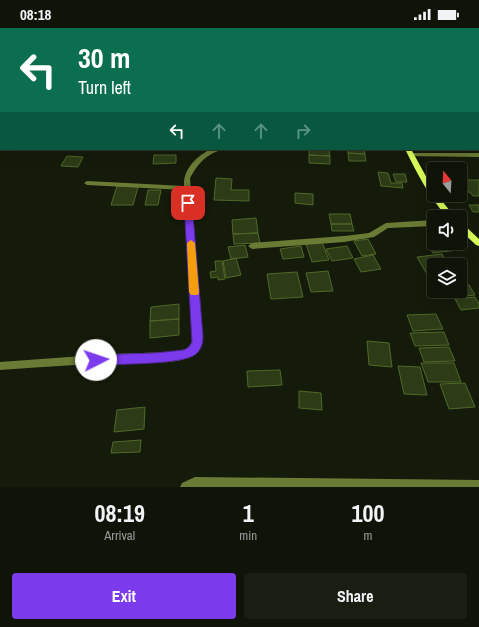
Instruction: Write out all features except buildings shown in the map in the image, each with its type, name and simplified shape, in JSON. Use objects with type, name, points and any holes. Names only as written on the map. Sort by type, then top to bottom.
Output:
[{"type":"street","points":[[0,366],[127,358],[155,358],[185,354],[193,351],[197,344],[198,337],[187,178],[191,168],[212,150]]},
{"type":"street","points":[[444,210],[437,202],[422,178],[410,152],[479,155]]},
{"type":"street","points":[[87,183],[187,188]]},
{"type":"street","points":[[252,246],[344,239],[371,235],[386,226],[427,223]]},
{"type":"street","points":[[467,232],[479,243]]},
{"type":"street","points":[[186,487],[195,483],[479,486]]},
{"type":"slow traffic","points":[[191,243],[194,292]]},
{"type":"route","points":[[96,360],[155,358],[185,354],[193,351],[197,344],[198,337],[188,203]]}]
